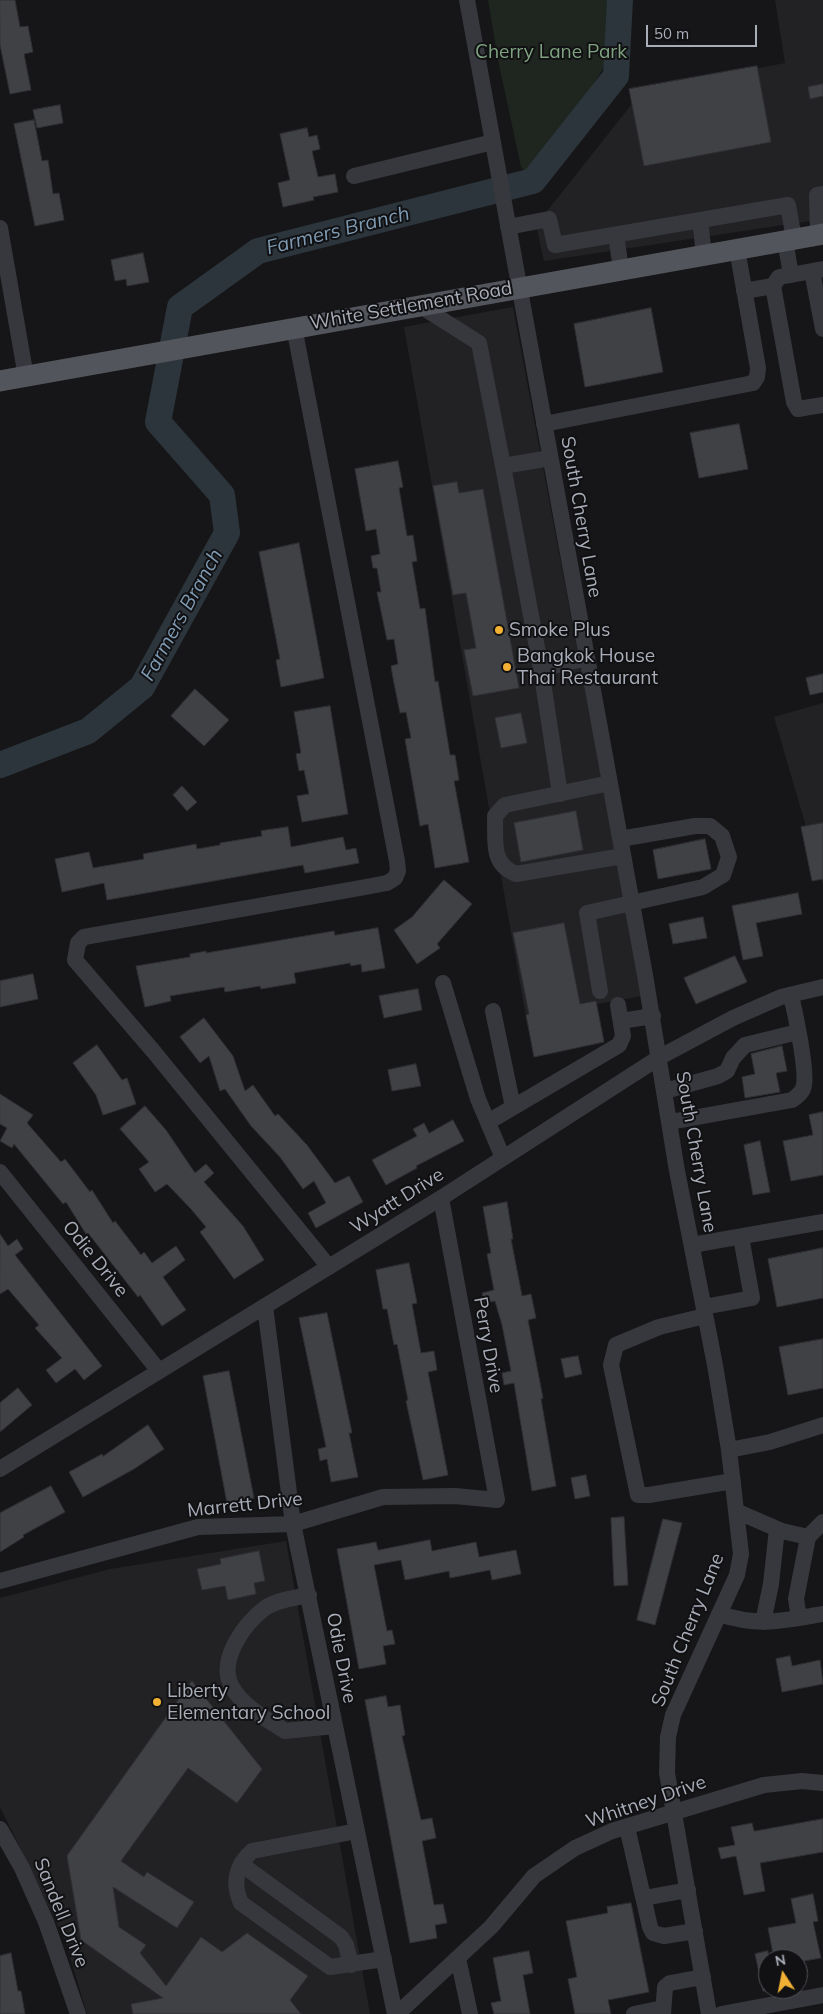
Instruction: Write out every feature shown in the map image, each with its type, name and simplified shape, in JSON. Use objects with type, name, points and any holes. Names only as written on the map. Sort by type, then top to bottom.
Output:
[{"type":"main road","name":"White Settlement Road","points":[[0,382],[215,341],[821,234]]},
{"type":"street","name":"South Cherry Lane","points":[[467,0],[518,288],[624,856],[733,1481],[741,1554],[736,1575],[673,1715],[668,1737],[667,1773],[709,2014]]},
{"type":"street","points":[[354,176],[493,142]]},
{"type":"street","points":[[821,234],[817,195],[823,194]]},
{"type":"street","points":[[507,221],[549,219],[555,246],[788,205],[791,275]]},
{"type":"street","points":[[700,220],[704,255]]},
{"type":"street","points":[[0,228],[26,377]]},
{"type":"street","points":[[616,235],[621,269]]},
{"type":"street","points":[[544,424],[753,383],[757,377],[758,368],[737,249]]},
{"type":"street","points":[[744,292],[773,286],[779,278],[817,270],[823,329]]},
{"type":"street","points":[[773,286],[794,402],[798,409],[823,405]]},
{"type":"street","points":[[419,305],[478,343],[541,670],[560,794]]},
{"type":"street","points":[[294,327],[398,871],[395,878],[387,883],[84,937],[78,944],[74,960],[154,1052],[329,1267]]},
{"type":"street","points":[[503,466],[550,458]]},
{"type":"street","points":[[541,670],[587,658]]},
{"type":"street","points":[[610,783],[505,805],[495,816],[498,860],[506,870],[516,874],[624,856]]},
{"type":"street","points":[[600,991],[586,912],[703,887],[723,875],[729,857],[722,836],[710,826],[695,826],[620,838]]},
{"type":"street","points":[[443,983],[469,1070],[503,1158]]},
{"type":"street","name":"Wyatt Drive","points":[[0,1469],[441,1198],[660,1057],[733,1018],[791,995],[823,987]]},
{"type":"street","points":[[670,1122],[792,1100],[798,1095],[804,1083],[798,1032],[791,995]]},
{"type":"street","points":[[493,1011],[513,1108]]},
{"type":"street","points":[[488,1122],[616,1048],[622,1041],[619,1013],[652,1016]]},
{"type":"street","points":[[665,1091],[723,1074],[728,1071],[733,1058],[745,1045],[798,1032]]},
{"type":"street","name":"Odie Drive","points":[[0,1172],[159,1371]]},
{"type":"street","name":"Perry Drive","points":[[441,1198],[497,1500]]},
{"type":"street","points":[[692,1245],[823,1222]]},
{"type":"street","points":[[733,1481],[649,1495],[638,1495],[611,1365],[616,1345],[659,1326],[752,1298],[741,1237]]},
{"type":"street","name":"Odie Drive","points":[[265,1306],[293,1524],[396,2014]]},
{"type":"street","points":[[729,1450],[770,1442],[823,1425]]},
{"type":"street","name":"Marrett Drive","points":[[0,1581],[198,1527],[293,1524],[383,1497],[455,1496],[497,1500]]},
{"type":"street","points":[[736,1511],[777,1529],[808,1537]]},
{"type":"street","points":[[799,1618],[796,1599],[808,1537],[823,1522]]},
{"type":"street","points":[[763,1622],[771,1584],[777,1529]]},
{"type":"street","points":[[309,1594],[266,1607],[251,1621],[230,1653],[227,1673],[238,1696],[247,1705],[285,1731],[334,1726]]},
{"type":"street","points":[[719,1614],[744,1622],[763,1622],[823,1614]]},
{"type":"street","name":"Whitney Drive","points":[[396,2014],[491,1927],[534,1876],[575,1848],[674,1811],[764,1785],[802,1781],[823,1783]]},
{"type":"street","points":[[627,1827],[653,1933],[664,1936],[695,1931]]},
{"type":"street","name":"Sandell Drive","points":[[0,1829],[22,1868],[46,1922],[78,2014]]},
{"type":"street","points":[[357,1832],[252,1851],[241,1864],[236,1882],[237,1893],[241,1903],[330,1967],[384,1960]]},
{"type":"street","points":[[241,1864],[341,1937],[346,1945],[351,1965]]},
{"type":"street","points":[[644,1898],[688,1890]]},
{"type":"street","points":[[458,1958],[470,2014]]},
{"type":"street","points":[[634,2014],[663,2011],[665,1987],[670,1983],[703,1977]]},
{"type":"street","points":[[721,2014],[823,1994]]},
{"type":"shaded area","points":[[775,0],[823,0],[823,219],[544,261],[536,225],[643,90],[785,63]]},
{"type":"shaded area","points":[[513,307],[642,996],[526,1017],[404,327]]},
{"type":"shaded area","points":[[823,703],[823,885],[774,717]]},
{"type":"shaded area","name":"Liberty Elementary School","points":[[286,1541],[370,2014],[87,2014],[65,1940],[0,1807],[0,1598],[110,1569]]},
{"type":"green space","name":"Cherry Lane Park","points":[[488,0],[612,0],[610,57],[587,95],[550,145],[526,173],[521,167],[498,60]]},
{"type":"building","points":[[0,0],[15,0],[20,27],[28,26],[33,52],[24,54],[31,90],[10,94],[0,45]]},
{"type":"building","points":[[757,66],[771,142],[644,166],[629,89]]},
{"type":"building","points":[[823,84],[823,96],[810,99],[808,87]]},
{"type":"building","points":[[60,105],[63,123],[37,128],[33,110]]},
{"type":"building","points":[[34,120],[42,161],[48,160],[53,194],[59,193],[64,220],[35,226],[14,124]]},
{"type":"building","points":[[307,128],[309,137],[317,135],[320,149],[312,151],[318,177],[335,174],[338,192],[313,197],[314,200],[283,207],[278,183],[290,180],[280,134]]},
{"type":"building","points":[[143,253],[149,282],[127,286],[126,279],[115,281],[111,260]]},
{"type":"building","points":[[651,308],[663,372],[585,387],[574,324]]},
{"type":"building","points":[[739,424],[748,469],[699,478],[690,433]]},
{"type":"building","points":[[398,461],[403,487],[399,488],[407,536],[413,535],[417,561],[412,562],[420,609],[425,608],[435,682],[438,681],[450,755],[455,755],[459,780],[454,781],[469,862],[435,868],[428,824],[420,826],[405,739],[411,738],[406,712],[400,713],[393,678],[391,666],[398,664],[394,639],[387,640],[377,592],[381,592],[377,568],[373,568],[371,556],[380,554],[376,529],[366,531],[355,469]]},
{"type":"building","points":[[457,482],[459,493],[483,489],[519,688],[473,696],[464,650],[476,648],[466,593],[453,595],[433,486]]},
{"type":"building","points":[[299,543],[324,678],[281,687],[276,660],[280,659],[259,552]]},
{"type":"building","points":[[823,674],[823,692],[810,695],[806,678]]},
{"type":"building","points":[[195,689],[229,720],[204,746],[171,716]]},
{"type":"building","points":[[330,706],[348,814],[302,822],[297,796],[309,794],[304,770],[299,771],[296,754],[301,753],[294,712]]},
{"type":"building","points":[[521,713],[527,743],[501,748],[495,718]]},
{"type":"building","points":[[182,786],[197,802],[187,811],[173,795]]},
{"type":"building","points":[[576,811],[583,850],[521,862],[514,823]]},
{"type":"building","points":[[823,823],[823,879],[812,881],[801,827]]},
{"type":"building","points":[[288,827],[291,847],[343,837],[346,850],[356,848],[359,863],[305,873],[303,865],[107,900],[104,883],[62,892],[55,859],[89,852],[93,868],[144,859],[143,854],[196,844],[197,849],[220,845],[220,843],[262,836],[261,831]]},
{"type":"building","points":[[705,839],[711,869],[658,879],[653,850]]},
{"type":"building","points":[[444,880],[472,904],[437,944],[440,948],[417,964],[394,930],[412,917]]},
{"type":"building","points":[[798,893],[802,914],[756,923],[763,956],[743,960],[732,906]]},
{"type":"building","points":[[703,917],[707,938],[673,944],[669,924]]},
{"type":"building","points":[[564,923],[580,1004],[596,1001],[604,1042],[534,1057],[526,1015],[529,1014],[513,933]]},
{"type":"building","points":[[378,928],[385,968],[362,972],[361,964],[351,966],[350,963],[294,973],[296,983],[261,989],[260,986],[225,992],[224,987],[170,996],[171,1001],[145,1007],[136,966],[190,957],[190,954],[206,951],[206,953],[334,931],[335,935]]},
{"type":"building","points":[[735,956],[747,982],[696,1004],[684,978]]},
{"type":"building","points":[[33,974],[38,999],[0,1007],[0,981]]},
{"type":"building","points":[[418,989],[422,1010],[384,1018],[379,996]]},
{"type":"building","points":[[204,1018],[233,1056],[245,1091],[253,1085],[275,1116],[278,1114],[307,1145],[335,1183],[349,1176],[363,1202],[316,1228],[308,1213],[326,1203],[314,1181],[303,1189],[280,1157],[251,1126],[225,1089],[220,1091],[209,1056],[200,1063],[180,1037]]},
{"type":"building","points":[[97,1045],[122,1080],[127,1078],[136,1104],[103,1115],[96,1095],[73,1063]]},
{"type":"building","points":[[782,1046],[787,1071],[776,1073],[780,1092],[745,1098],[742,1077],[755,1074],[751,1054]]},
{"type":"building","points":[[416,1064],[421,1086],[392,1091],[388,1070]]},
{"type":"building","points":[[0,1094],[33,1115],[27,1123],[61,1162],[65,1159],[90,1192],[92,1190],[113,1223],[115,1221],[141,1255],[144,1252],[152,1263],[176,1246],[185,1260],[163,1277],[186,1310],[162,1326],[140,1295],[138,1297],[88,1233],[86,1234],[66,1202],[63,1204],[14,1144],[12,1148],[0,1141],[7,1128],[0,1124]]},
{"type":"building","points":[[145,1106],[166,1130],[195,1173],[206,1164],[214,1173],[204,1182],[243,1226],[264,1260],[234,1279],[200,1232],[206,1227],[191,1209],[167,1184],[155,1192],[139,1169],[149,1162],[120,1129]]},
{"type":"building","points":[[823,1112],[823,1175],[791,1181],[783,1141],[813,1135],[809,1115]]},
{"type":"building","points":[[453,1120],[464,1141],[416,1166],[417,1168],[386,1185],[372,1160],[417,1136],[413,1129],[424,1123],[429,1133]]},
{"type":"building","points":[[760,1141],[770,1192],[753,1195],[744,1145]]},
{"type":"building","points":[[507,1202],[513,1239],[511,1239],[522,1296],[531,1294],[536,1318],[528,1320],[543,1398],[541,1399],[556,1486],[532,1491],[514,1383],[504,1385],[502,1373],[511,1371],[502,1325],[495,1301],[484,1303],[482,1293],[494,1290],[487,1254],[491,1253],[483,1207]]},
{"type":"building","points":[[0,1234],[8,1246],[17,1239],[23,1249],[15,1255],[102,1366],[84,1380],[75,1369],[56,1383],[46,1370],[62,1358],[35,1328],[39,1325],[8,1289],[0,1294]]},
{"type":"building","points":[[823,1248],[823,1298],[777,1307],[768,1259]]},
{"type":"building","points":[[409,1263],[417,1303],[412,1304],[421,1353],[434,1351],[437,1370],[428,1372],[448,1475],[423,1480],[406,1401],[408,1400],[397,1344],[394,1345],[387,1309],[383,1309],[376,1270]]},
{"type":"building","points":[[327,1313],[352,1433],[349,1433],[358,1477],[331,1482],[327,1459],[320,1461],[318,1449],[326,1447],[299,1318]]},
{"type":"building","points":[[823,1339],[823,1388],[788,1395],[779,1347]]},
{"type":"building","points":[[578,1356],[582,1374],[565,1378],[561,1359]]},
{"type":"building","points":[[229,1371],[254,1498],[227,1503],[203,1376]]},
{"type":"building","points":[[18,1388],[32,1405],[0,1432],[0,1403]]},
{"type":"building","points":[[148,1425],[164,1449],[134,1469],[83,1497],[69,1472],[102,1454],[103,1456]]},
{"type":"building","points":[[586,1475],[590,1496],[575,1499],[571,1478]]},
{"type":"building","points":[[51,1486],[65,1512],[23,1535],[24,1537],[0,1552],[0,1513]]},
{"type":"building","points":[[624,1517],[628,1585],[614,1586],[611,1518]]},
{"type":"building","points":[[663,1519],[682,1523],[655,1625],[637,1620]]},
{"type":"building","points":[[430,1540],[432,1551],[476,1542],[479,1557],[516,1550],[521,1574],[492,1580],[490,1570],[450,1578],[449,1571],[405,1580],[401,1560],[374,1565],[387,1631],[392,1630],[395,1644],[383,1646],[386,1664],[359,1669],[337,1549],[376,1542],[378,1550]]},
{"type":"building","points":[[259,1551],[265,1581],[254,1583],[256,1594],[228,1600],[225,1586],[202,1590],[197,1569],[221,1564],[220,1559]]},
{"type":"building","points":[[790,1656],[792,1666],[820,1660],[823,1684],[782,1692],[776,1659]]},
{"type":"building","points":[[192,1681],[262,1769],[237,1803],[188,1768],[121,1861],[144,1877],[147,1872],[194,1902],[177,1928],[113,1887],[119,1927],[146,1945],[140,1953],[166,1986],[201,1937],[222,1952],[247,1933],[308,1976],[290,2000],[301,2014],[133,2014],[131,2004],[163,1998],[81,1940],[67,1856]]},
{"type":"building","points":[[386,1696],[388,1707],[400,1705],[405,1735],[402,1736],[421,1820],[432,1818],[436,1838],[422,1841],[434,1905],[443,1904],[447,1923],[435,1925],[437,1938],[410,1943],[365,1700]]},
{"type":"building","points":[[823,1819],[823,1852],[760,1863],[765,1891],[744,1895],[736,1856],[721,1859],[718,1848],[735,1845],[731,1827],[752,1823],[754,1831]]},
{"type":"building","points":[[813,1894],[818,1921],[813,1922],[821,1958],[808,1960],[808,1949],[772,1949],[768,1928],[796,1923],[791,1899]]},
{"type":"building","points":[[631,1903],[649,1992],[608,2000],[611,2014],[575,2014],[568,1979],[577,1977],[566,1921],[608,1913],[607,1907]]},
{"type":"building","points":[[529,1951],[533,1973],[523,1975],[530,2014],[494,2014],[491,2003],[501,2001],[493,1958]]},
{"type":"building","points":[[11,1953],[18,1991],[21,1991],[25,2014],[0,2014],[0,1956]]},
{"type":"building","points":[[758,1953],[758,1968],[755,1954]]},
{"type":"waterway","name":"Farmers Branch","points":[[0,765],[88,731],[142,687],[227,533],[222,495],[158,422],[180,307],[258,251],[533,181],[616,76],[620,0]]},
{"type":"place","name":"Smoke Plus","points":[[499,630]]},
{"type":"place","name":"Bangkok House Thai Restaurant","points":[[507,667]]},
{"type":"place","name":"Liberty Elementary School","points":[[157,1702]]}]
